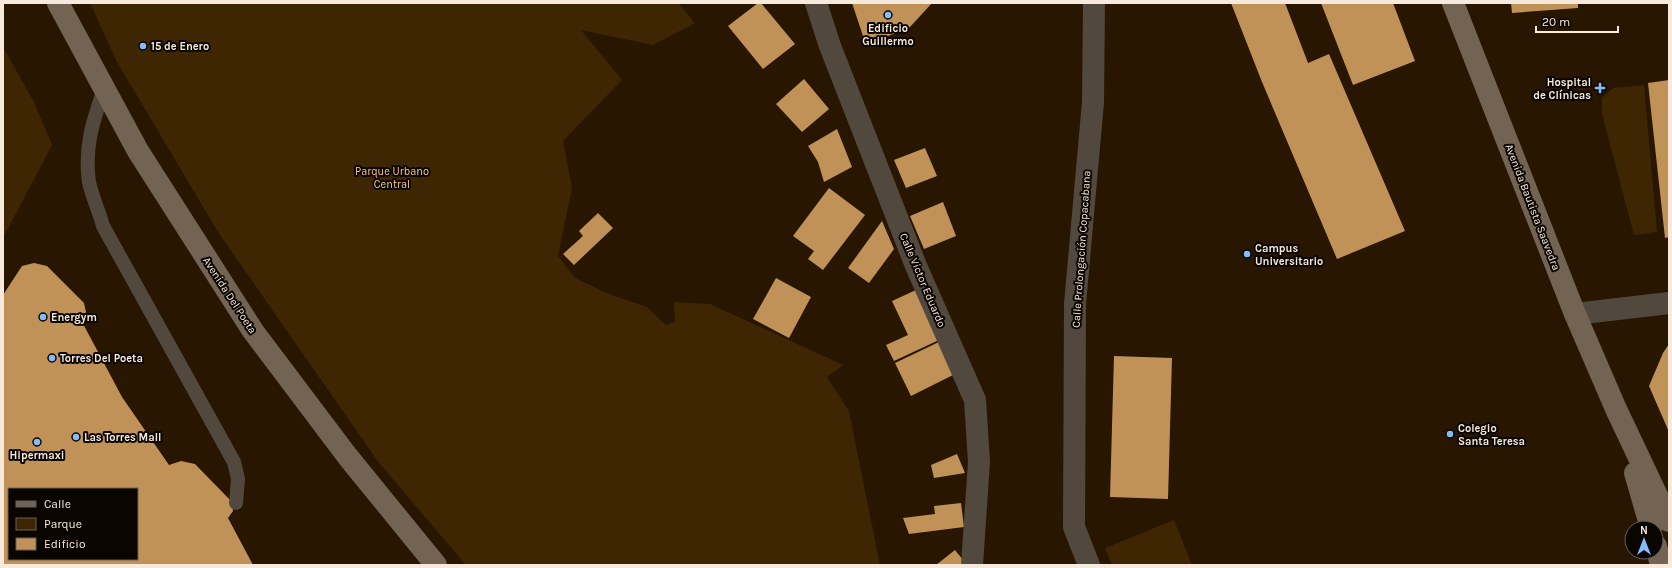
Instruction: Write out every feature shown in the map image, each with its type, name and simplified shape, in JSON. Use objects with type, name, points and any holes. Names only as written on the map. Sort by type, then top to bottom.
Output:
[{"type":"main road","name":"Avenida Del Poeta","points":[[58,3],[138,151],[253,330],[348,457],[436,565]]},
{"type":"main road","name":"Avenida Bautista Saavedra","points":[[1453,3],[1575,314],[1616,409],[1669,521]]},
{"type":"main road","name":"Avenida Bautista Saavedra","points":[[1616,409],[1649,520]]},
{"type":"street","name":"Calle Victor Eduardo","points":[[816,3],[830,46],[916,266],[975,400],[979,462],[972,565]]},
{"type":"street","name":"Calle Prolongación Copacabana","points":[[1090,565],[1074,527],[1075,304],[1093,102],[1094,3]]},
{"type":"street","points":[[1575,314],[1669,303]]},
{"type":"lane","points":[[104,89],[90,130],[87,160],[90,183],[103,226],[234,462],[238,479],[236,503]]},
{"type":"green space","name":"Parque Urbano Central","points":[[90,3],[678,3],[695,23],[653,45],[581,30],[622,80],[563,141],[572,188],[558,256],[575,278],[609,294],[647,307],[666,325],[675,322],[674,302],[710,304],[843,365],[827,377],[849,411],[880,565],[466,565],[379,463],[218,232],[117,62]]},
{"type":"green space","points":[[3,47],[34,102],[52,145],[3,238]]},
{"type":"green space","points":[[1644,85],[1657,232],[1634,235],[1602,114],[1602,98],[1613,88]]},
{"type":"green space","points":[[1174,520],[1192,565],[1112,565],[1105,548]]},
{"type":"building","points":[[758,3],[761,3],[795,44],[763,69],[728,26]]},
{"type":"building","name":"Edificio Guillermo","points":[[852,3],[932,3],[910,27],[866,45]]},
{"type":"building","points":[[1231,3],[1285,3],[1308,63],[1329,54],[1405,231],[1337,259],[1262,82]]},
{"type":"building","points":[[1321,3],[1393,3],[1415,61],[1353,85]]},
{"type":"building","points":[[1511,3],[1578,3],[1578,8],[1512,13]]},
{"type":"building","points":[[804,79],[829,109],[802,132],[776,104]]},
{"type":"building","points":[[1669,80],[1669,237],[1665,238],[1648,83]]},
{"type":"building","points":[[837,129],[852,167],[824,182],[818,162],[808,146]]},
{"type":"building","points":[[925,148],[937,176],[906,188],[894,160]]},
{"type":"building","points":[[829,188],[865,215],[823,270],[808,259],[814,251],[793,236]]},
{"type":"building","points":[[943,202],[956,236],[924,249],[910,216]]},
{"type":"building","points":[[598,213],[613,228],[574,265],[563,254],[583,236],[579,231]]},
{"type":"building","points":[[882,221],[894,249],[869,283],[848,268]]},
{"type":"building","points":[[34,263],[47,266],[84,303],[86,312],[81,320],[122,397],[169,465],[181,461],[195,464],[232,502],[233,511],[228,518],[253,565],[3,565],[3,295],[22,266]]},
{"type":"building","points":[[776,278],[811,297],[789,338],[753,319]]},
{"type":"building","points":[[916,290],[939,340],[894,361],[886,345],[908,335],[892,301]]},
{"type":"building","points":[[941,341],[957,373],[911,396],[895,363]]},
{"type":"building","points":[[1669,344],[1669,432],[1649,386],[1663,353]]},
{"type":"building","points":[[1114,356],[1172,358],[1168,499],[1110,497]]},
{"type":"building","points":[[957,454],[965,473],[934,478],[931,465]]},
{"type":"building","points":[[961,503],[964,527],[909,534],[903,518],[935,514],[934,506]]},
{"type":"building","points":[[955,550],[967,565],[936,565]]},
{"type":"place","name":"Edificio Guillermo","points":[[888,15]]},
{"type":"place","name":"15 de Enero","points":[[143,46]]},
{"type":"place","name":"Hospital de Clínicas","points":[[1600,88]]},
{"type":"place","name":"Campus Universitario","points":[[1247,254]]},
{"type":"place","name":"Energym","points":[[43,317]]},
{"type":"place","name":"Torres Del Poeta","points":[[52,358]]},
{"type":"place","name":"Colegio Santa Teresa","points":[[1450,434]]},
{"type":"place","name":"Las Torres Mall","points":[[76,437]]},
{"type":"place","name":"Hipermaxi","points":[[37,442]]}]
